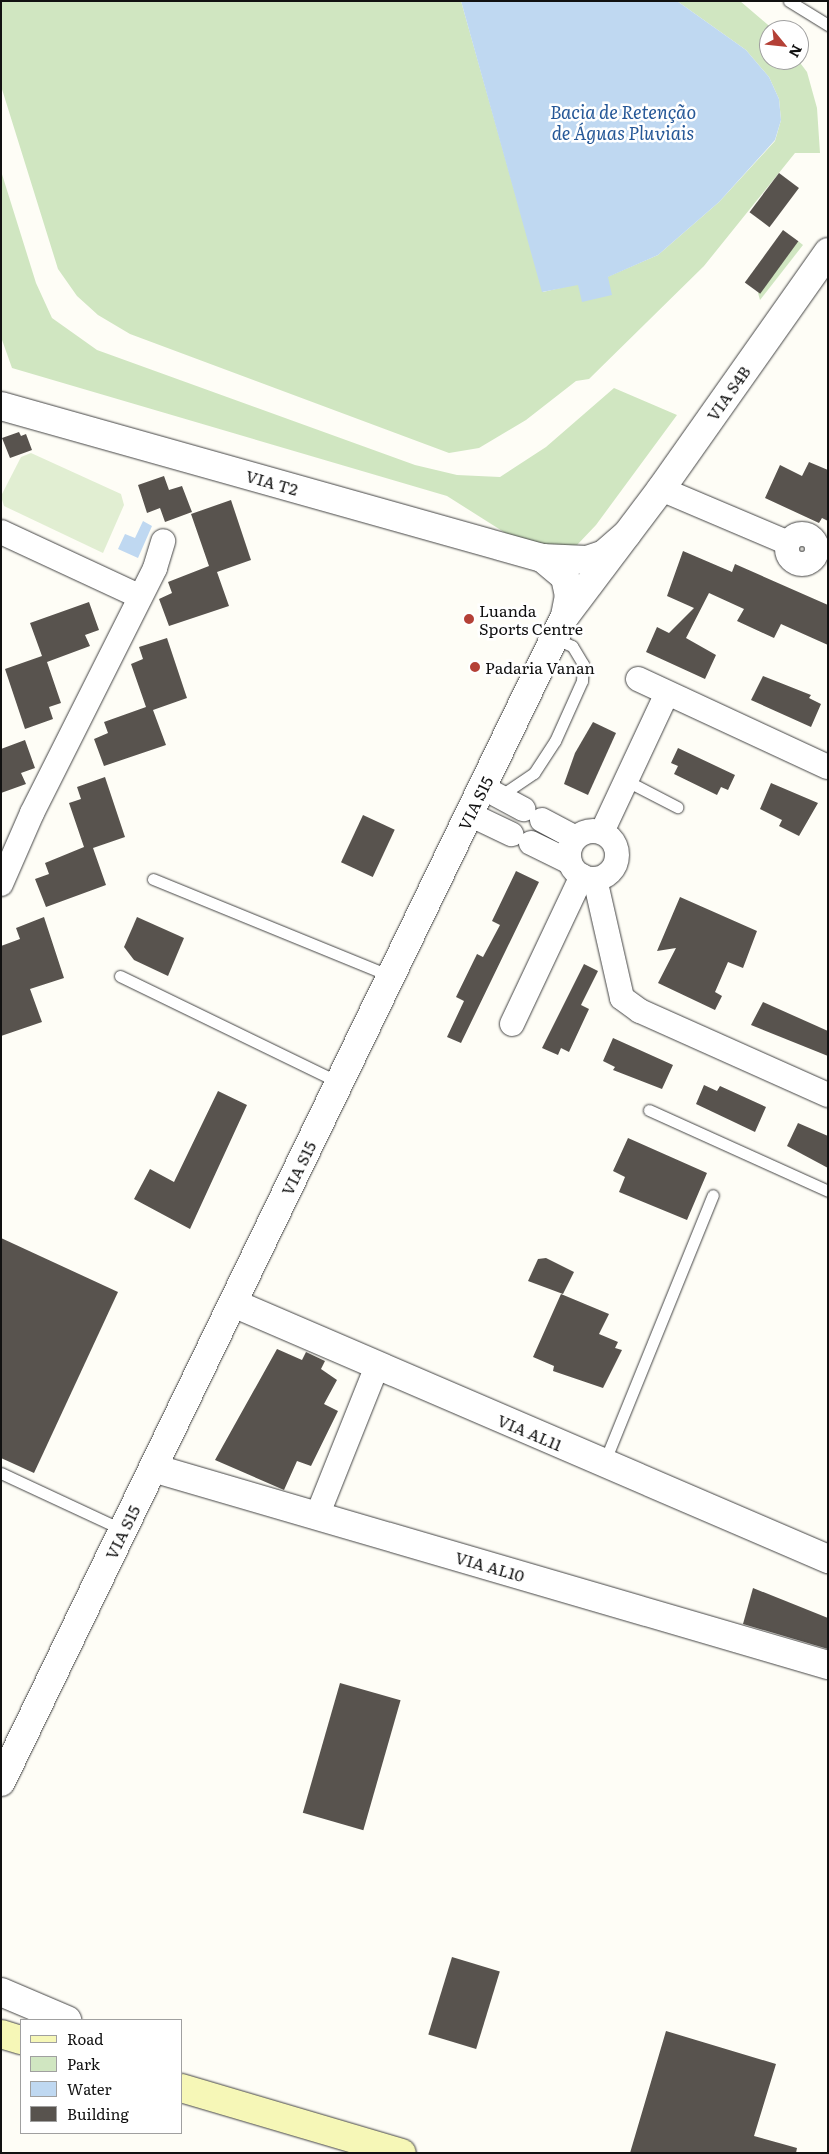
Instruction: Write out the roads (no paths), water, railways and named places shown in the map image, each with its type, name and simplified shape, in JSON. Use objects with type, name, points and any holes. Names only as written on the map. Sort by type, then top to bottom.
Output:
[{"type":"main road","points":[[1,2034],[20,2040]]},
{"type":"main road","points":[[182,2088],[384,2150]]},
{"type":"street","name":"VIA S4B","points":[[560,627],[661,490],[827,252]]},
{"type":"street","name":"VIA T2","points":[[1,406],[542,558]]},
{"type":"street","points":[[661,490],[788,543],[787,552],[796,563],[809,562],[821,558]]},
{"type":"street","points":[[1,532],[139,596]]},
{"type":"street","name":"VIA S4B","points":[[542,558],[586,560],[604,554],[627,534]]},
{"type":"street","points":[[1,884],[139,596],[163,541]]},
{"type":"street","name":"VIA S15","points":[[1,1782],[470,814],[490,792],[560,627],[569,596],[565,577],[542,558]]},
{"type":"street","points":[[638,679],[828,767]]},
{"type":"street","points":[[602,832],[667,693]]},
{"type":"street","points":[[490,792],[576,838]]},
{"type":"street","points":[[470,814],[521,838],[582,872],[612,870],[617,858],[612,840],[602,832],[585,831],[571,845],[582,872],[622,998],[640,1011],[828,1095]]},
{"type":"street","points":[[512,1024],[582,872]]},
{"type":"street","name":"VIA AL11","points":[[233,1303],[828,1560]]},
{"type":"street","points":[[317,1516],[377,1366]]},
{"type":"street","name":"VIA AL10","points":[[153,1468],[828,1665]]},
{"type":"street","points":[[1,1992],[65,2019]]},
{"type":"lane","points":[[788,1],[828,25]]},
{"type":"lane","points":[[490,792],[514,790],[534,773],[555,741],[582,681],[583,664],[560,627]]},
{"type":"lane","points":[[625,780],[677,807]]},
{"type":"lane","points":[[153,879],[391,976]]},
{"type":"lane","points":[[120,976],[340,1082]]},
{"type":"lane","points":[[649,1110],[828,1191]]},
{"type":"lane","points":[[604,1463],[713,1195]]},
{"type":"lane","points":[[1,1474],[123,1530]]},
{"type":"water","name":"Bacia de Retenção de Águas Pluviais","points":[[461,1],[677,1],[746,50],[759,65],[759,70],[763,70],[769,77],[779,99],[781,120],[775,140],[719,202],[658,255],[608,277],[612,295],[582,302],[578,285],[542,292]]},
{"type":"water","points":[[143,521],[152,526],[138,558],[118,549],[125,534],[135,538]]},
{"type":"place","name":"Luanda Sports Centre","points":[[469,619]]},
{"type":"place","name":"Padaria Vanan","points":[[475,667]]}]
